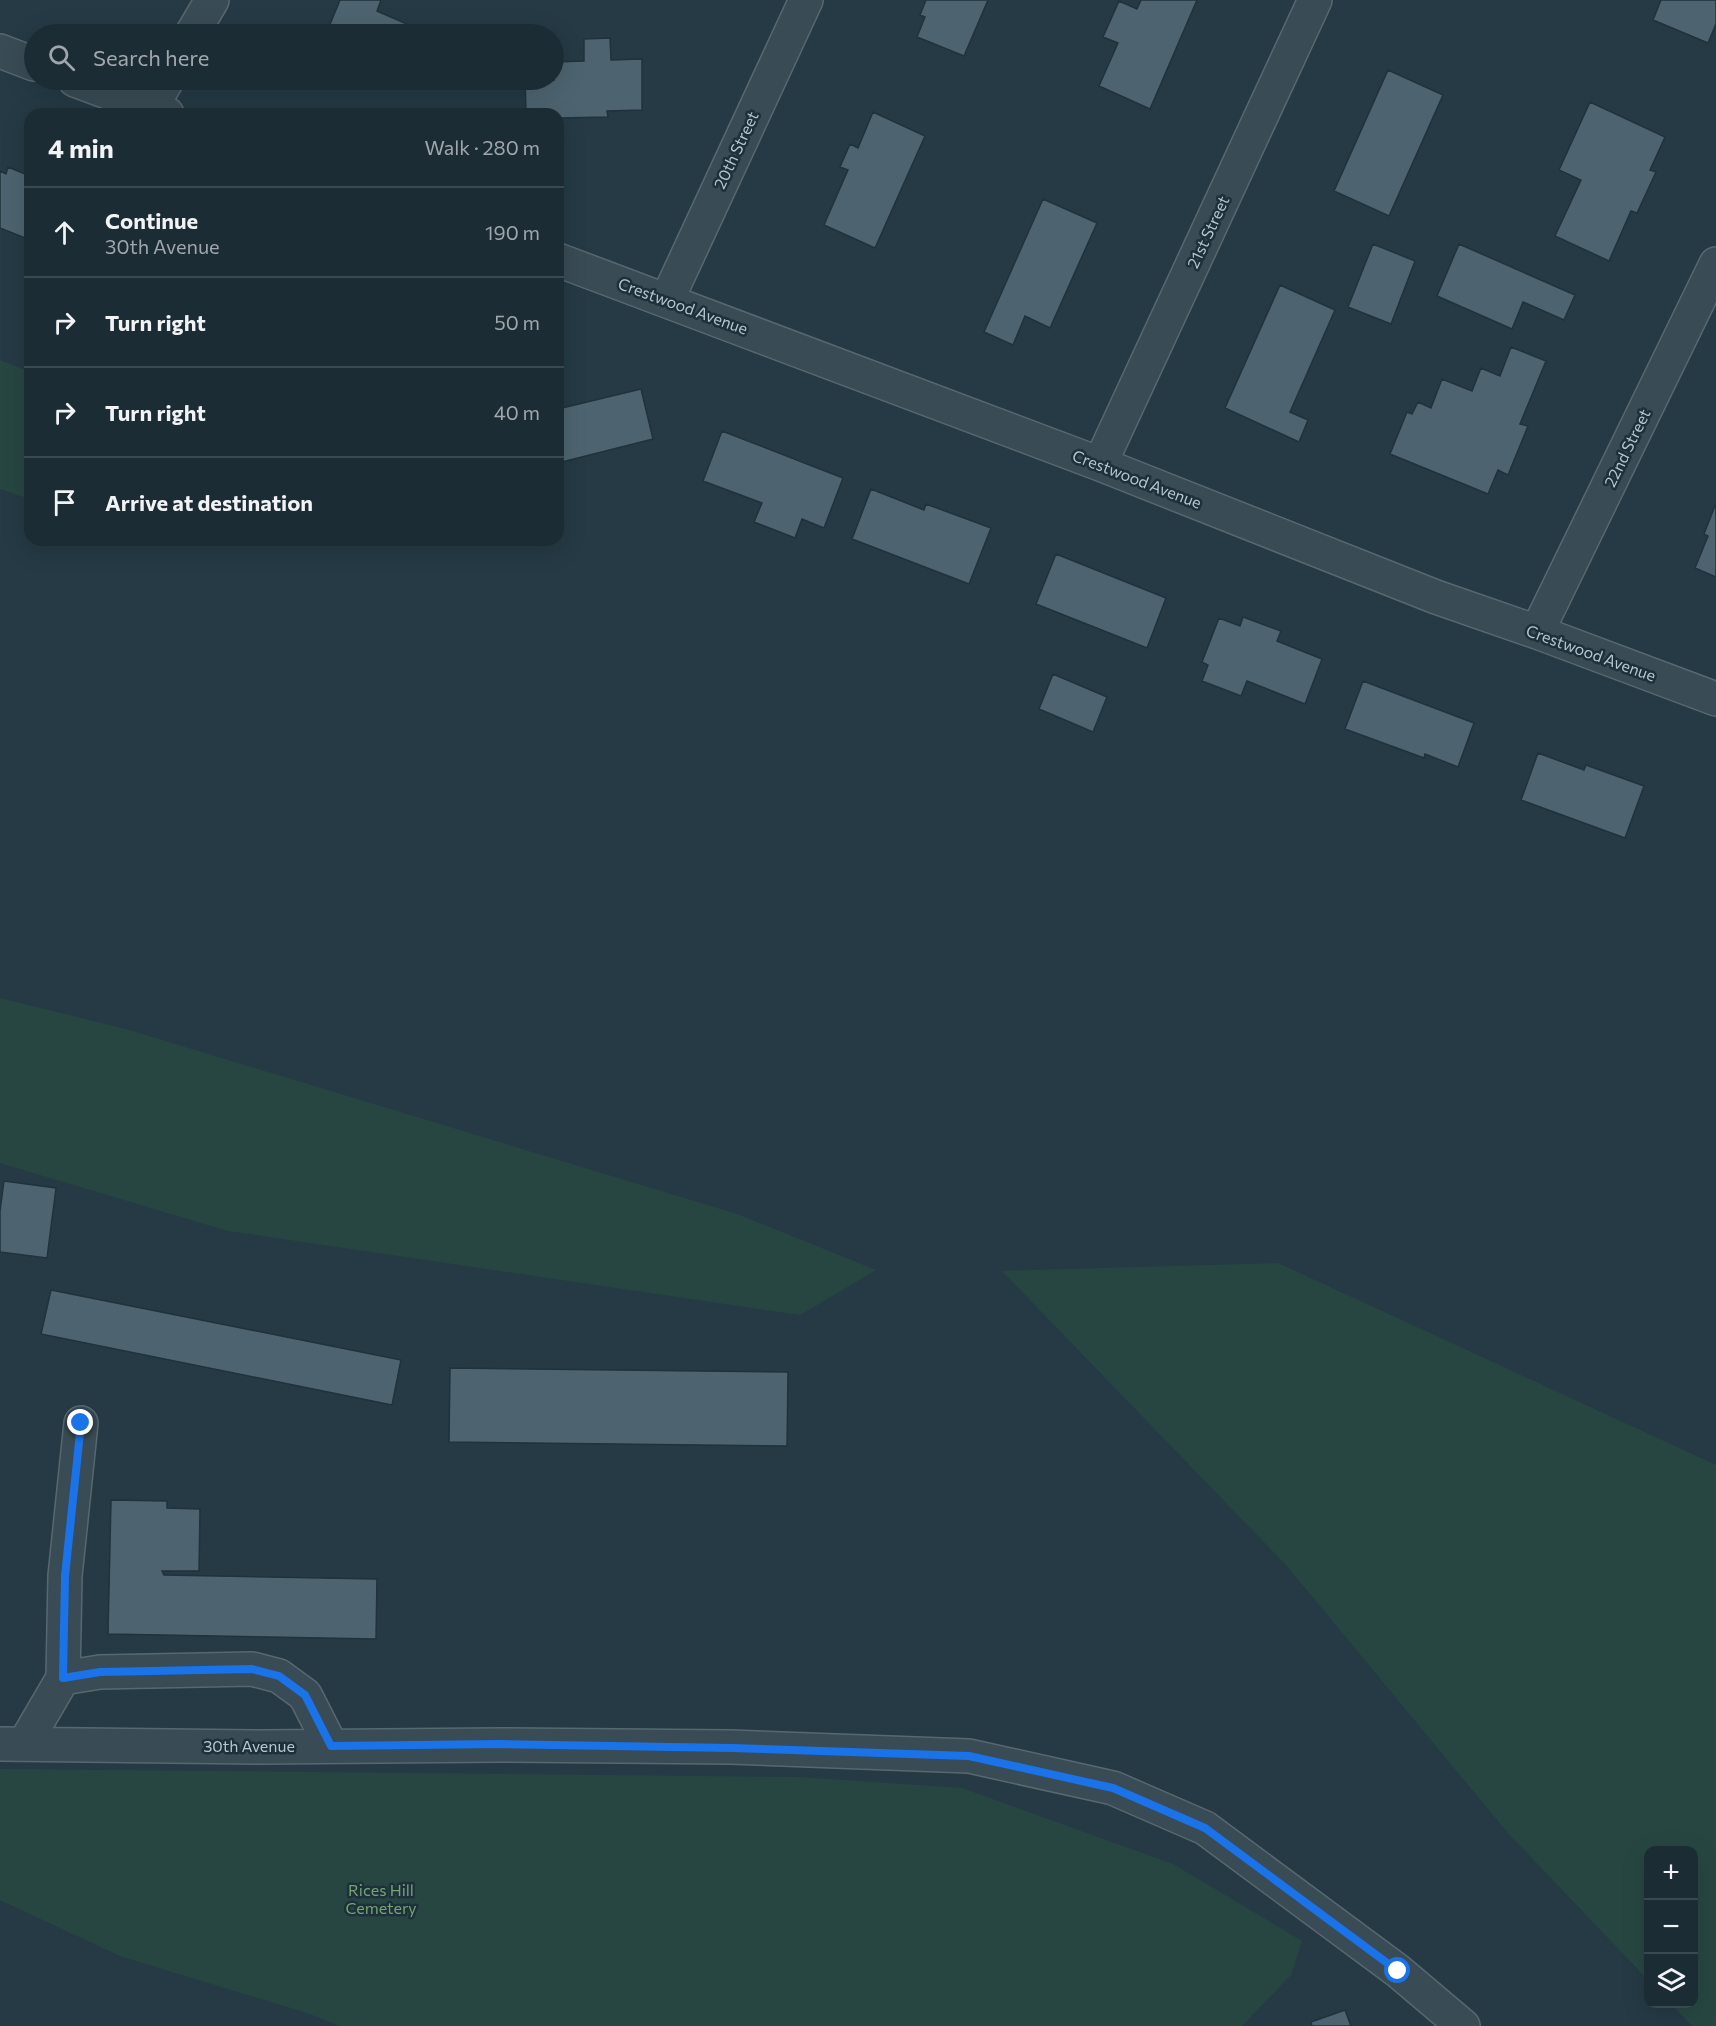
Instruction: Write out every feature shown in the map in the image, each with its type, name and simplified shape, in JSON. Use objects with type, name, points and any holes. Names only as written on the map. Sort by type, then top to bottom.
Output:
[{"type":"street","points":[[198,24],[212,0]]},
{"type":"street","name":"20th Street","points":[[667,300],[806,0]]},
{"type":"street","name":"21st Street","points":[[1100,465],[1315,0]]},
{"type":"street","points":[[0,51],[24,60]]},
{"type":"street","points":[[102,90],[151,108]]},
{"type":"street","points":[[160,108],[164,90]]},
{"type":"street","name":"Crestwood Avenue","points":[[564,262],[1100,465],[1436,597],[1538,632],[1716,699]]},
{"type":"street","name":"22nd Street","points":[[1538,632],[1716,264]]},
{"type":"street","points":[[13,1744],[63,1678],[65,1576],[81,1423]]},
{"type":"street","points":[[63,1678],[112,1672],[252,1669],[270,1673],[279,1676],[305,1695],[331,1746]]},
{"type":"street","name":"30th Avenue","points":[[13,1744],[331,1746],[499,1744],[731,1748],[969,1756],[1113,1788],[1205,1828],[1398,1971],[1463,2026]]},
{"type":"green space","points":[[0,360],[24,370],[24,497],[0,489]]},
{"type":"green space","points":[[0,998],[129,1030],[737,1214],[876,1270],[800,1315],[228,1231],[0,1163]]},
{"type":"green space","points":[[1278,1263],[1716,1465],[1716,2026],[1692,2026],[1675,2008],[1698,2008],[1698,1846],[1644,1846],[1644,1976],[1508,1833],[1286,1565],[1002,1271]]},
{"type":"green space","name":"Rices Hill Cemetery","points":[[0,1769],[798,1777],[962,1788],[1173,1864],[1302,1941],[1291,1975],[1242,2026],[340,2026],[307,2013],[120,1956],[0,1900]]},
{"type":"building","points":[[340,0],[381,0],[377,11],[407,24],[330,24]]},
{"type":"building","points":[[926,0],[988,0],[964,56],[917,37],[925,17],[920,15]]},
{"type":"building","points":[[1141,0],[1197,0],[1150,109],[1099,86],[1118,43],[1103,37],[1119,1],[1137,9]]},
{"type":"building","points":[[1661,0],[1716,0],[1716,24],[1708,43],[1653,20]]},
{"type":"building","points":[[610,38],[611,60],[642,59],[642,110],[607,111],[608,117],[564,118],[564,108],[526,108],[525,90],[564,90],[564,62],[584,61],[584,39]]},
{"type":"building","points":[[1388,70],[1443,95],[1389,216],[1334,191]]},
{"type":"building","points":[[1590,102],[1665,137],[1650,170],[1656,172],[1637,213],[1631,211],[1609,261],[1555,236],[1581,180],[1559,170]]},
{"type":"building","points":[[873,112],[925,136],[875,248],[824,225],[848,170],[840,167],[850,144],[858,148]]},
{"type":"building","points":[[8,167],[24,174],[24,238],[0,228],[0,171],[6,174]]},
{"type":"building","points":[[1043,199],[1097,223],[1050,328],[1025,316],[1013,345],[984,332]]},
{"type":"building","points":[[1373,244],[1415,261],[1391,324],[1348,307]]},
{"type":"building","points":[[1459,244],[1575,295],[1564,320],[1523,302],[1512,329],[1437,296]]},
{"type":"building","points":[[1280,285],[1335,310],[1290,412],[1308,420],[1299,442],[1225,408]]},
{"type":"building","points":[[1511,347],[1546,361],[1520,424],[1528,426],[1508,475],[1498,470],[1488,494],[1390,454],[1407,412],[1412,414],[1418,402],[1431,408],[1442,379],[1472,391],[1481,368],[1500,376]]},
{"type":"building","points":[[641,389],[653,439],[564,461],[564,408]]},
{"type":"building","points":[[722,431],[843,478],[824,528],[802,519],[795,538],[754,522],[762,503],[703,481]]},
{"type":"building","points":[[871,489],[924,510],[926,504],[991,528],[969,584],[852,539]]},
{"type":"building","points":[[1716,503],[1716,577],[1695,568],[1708,536],[1704,534]]},
{"type":"building","points":[[1056,554],[1166,598],[1147,648],[1036,604]]},
{"type":"building","points":[[1243,617],[1281,631],[1277,641],[1322,659],[1305,704],[1247,681],[1241,696],[1202,681],[1208,665],[1202,662],[1219,618],[1240,626]]},
{"type":"building","points":[[1053,674],[1107,697],[1093,732],[1039,709]]},
{"type":"building","points":[[1363,681],[1474,723],[1458,767],[1425,754],[1424,758],[1345,729]]},
{"type":"building","points":[[1538,753],[1584,770],[1586,765],[1644,786],[1625,838],[1521,800]]},
{"type":"building","points":[[4,1181],[56,1188],[47,1258],[0,1252],[0,1211]]},
{"type":"building","points":[[51,1290],[401,1360],[392,1405],[41,1334]]},
{"type":"building","points":[[450,1368],[788,1372],[787,1446],[449,1442]]},
{"type":"building","points":[[111,1500],[167,1501],[167,1508],[200,1509],[199,1571],[162,1571],[164,1575],[377,1579],[376,1639],[108,1634]]},
{"type":"building","points":[[1345,2010],[1351,2026],[1312,2026],[1311,2022]]},
{"type":"route","points":[[81,1423],[65,1576],[63,1678],[100,1672],[252,1669],[279,1676],[305,1695],[331,1746],[499,1744],[731,1748],[969,1756],[1113,1788],[1205,1828],[1398,1971]]}]
